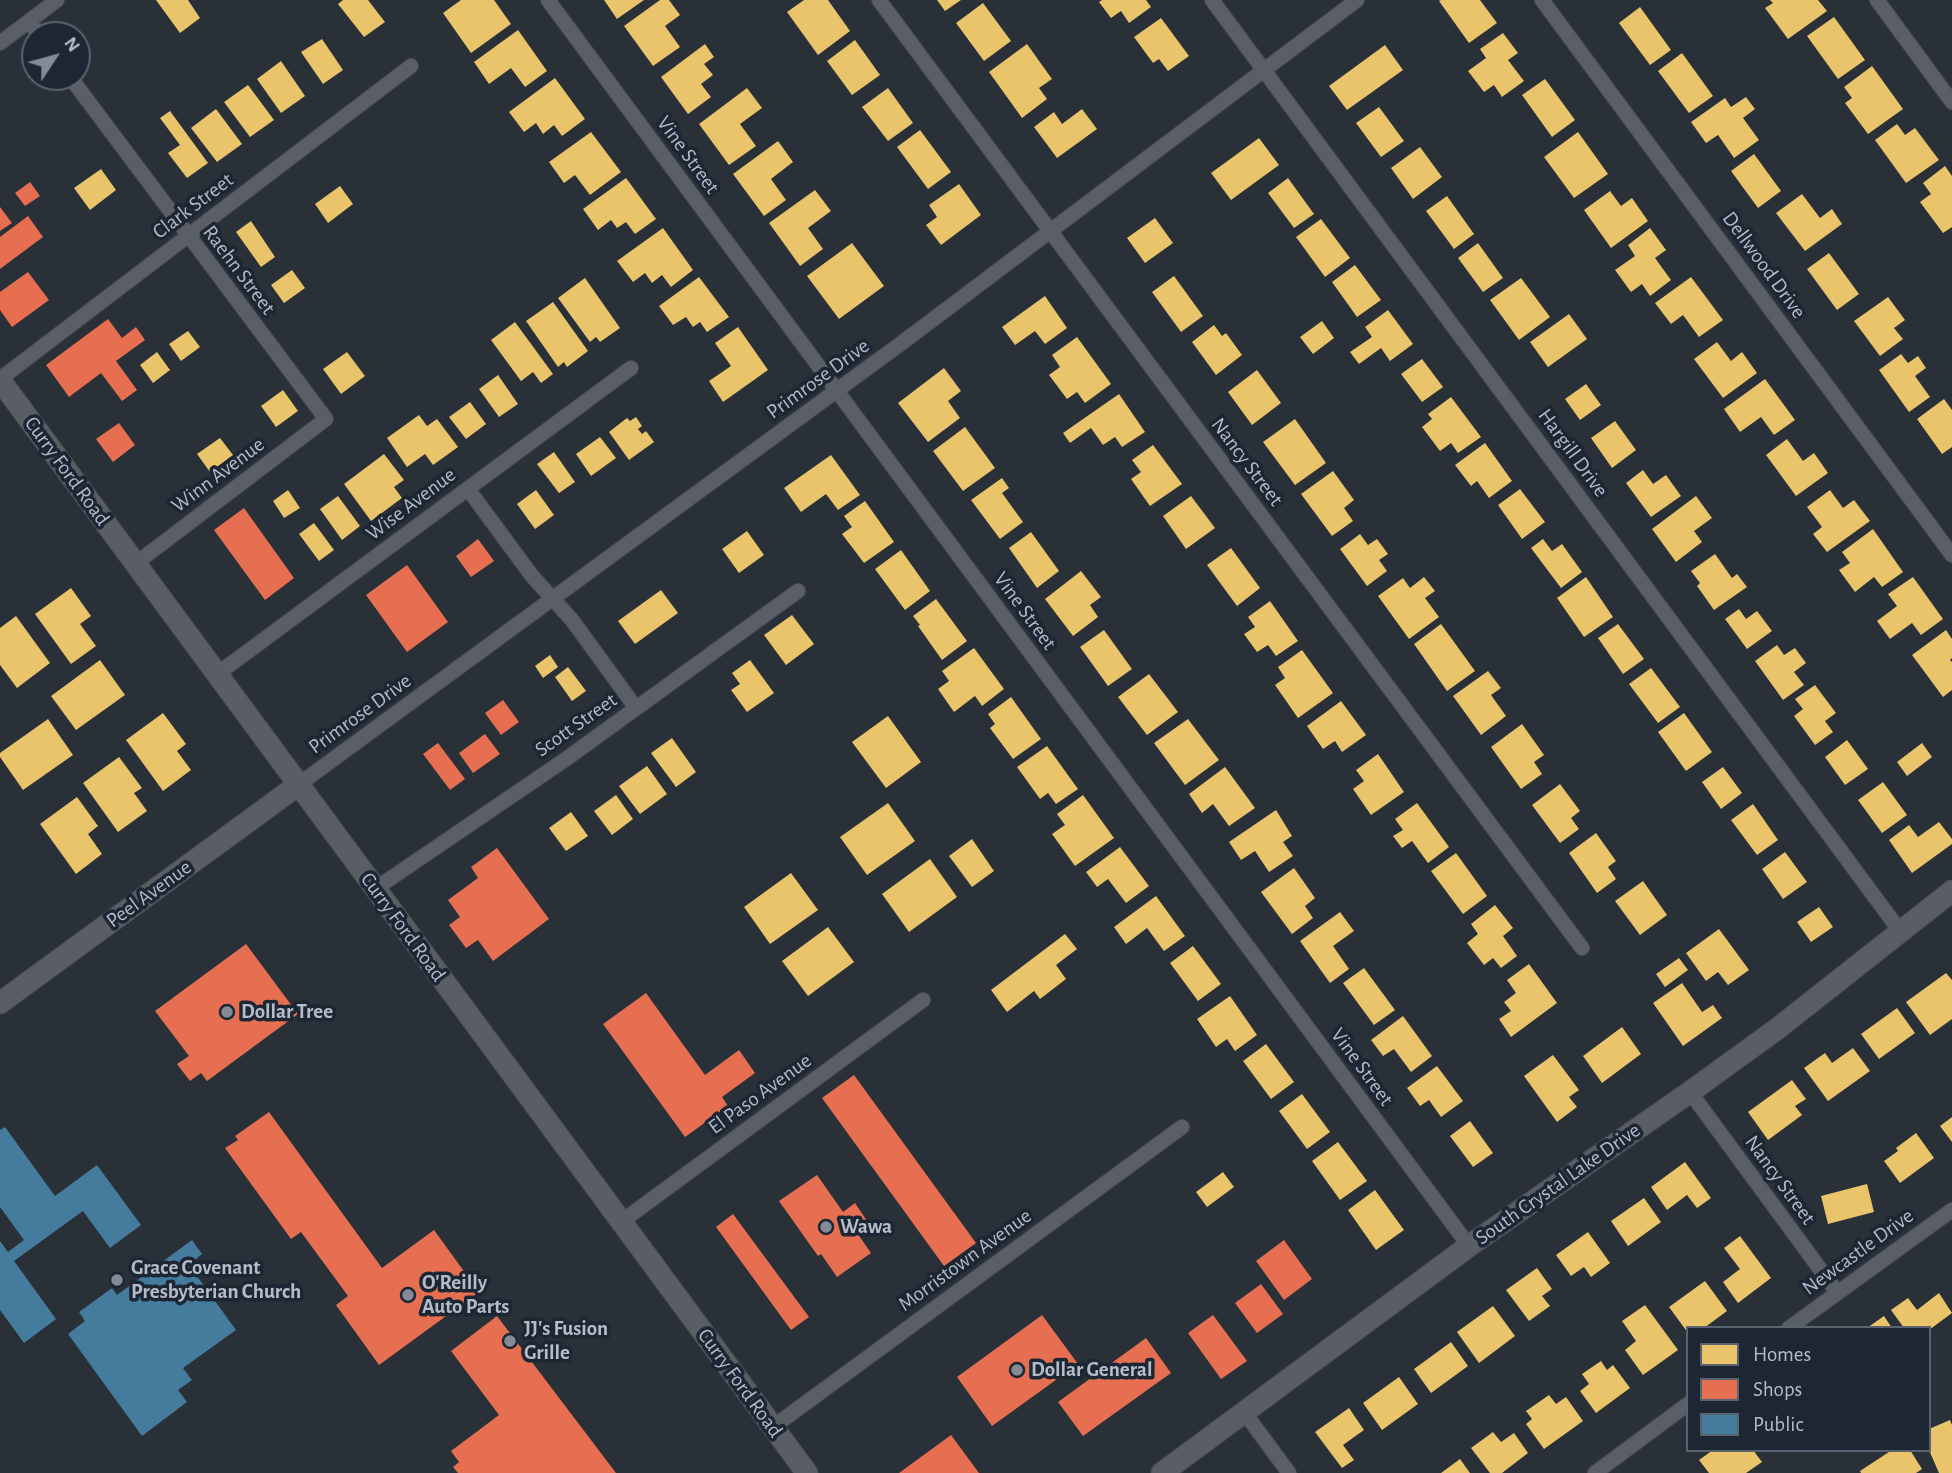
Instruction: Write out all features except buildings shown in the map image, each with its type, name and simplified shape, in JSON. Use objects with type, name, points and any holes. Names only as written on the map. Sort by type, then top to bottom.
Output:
[{"type":"street","points":[[29,21],[58,0]]},
{"type":"street","name":"Vine Street","points":[[548,0],[1469,1246]]},
{"type":"street","name":"Nancy Street","points":[[879,0],[1581,948]]},
{"type":"street","name":"Hargill Drive","points":[[1212,0],[1900,931]]},
{"type":"street","name":"Primrose Drive","points":[[298,785],[836,391],[1357,0]]},
{"type":"street","name":"Dellwood Drive","points":[[1542,0],[1952,555]]},
{"type":"street","points":[[1877,0],[1952,102]]},
{"type":"street","points":[[0,43],[21,27]]},
{"type":"street","name":"Clark Street","points":[[0,380],[411,65]]},
{"type":"street","name":"Raehn Street","points":[[80,91],[326,419]]},
{"type":"street","name":"Wise Avenue","points":[[216,675],[631,368]]},
{"type":"street","name":"Curry Ford Road","points":[[0,380],[807,1473]]},
{"type":"street","name":"Winn Avenue","points":[[135,564],[326,419]]},
{"type":"street","points":[[468,489],[532,576],[572,620],[636,708]]},
{"type":"street","name":"Scott Street","points":[[375,889],[636,708],[798,591]]},
{"type":"street","name":"Peel Avenue","points":[[0,1003],[298,785]]},
{"type":"street","name":"South Crystal Lake Drive","points":[[1162,1473],[1469,1246],[1777,1029],[1952,891]]},
{"type":"street","name":"El Paso Avenue","points":[[621,1222],[923,1000]]},
{"type":"street","name":"Nancy Street","points":[[1690,1092],[1837,1292]]},
{"type":"street","name":"Morristown Avenue","points":[[773,1427],[1182,1127]]},
{"type":"street","name":"Newcastle Drive","points":[[1792,1326],[1952,1210]]},
{"type":"street","points":[[1595,1473],[1686,1405]]},
{"type":"street","points":[[1244,1412],[1290,1473]]},
{"type":"place","name":"Dollar Tree","points":[[227,1012]]},
{"type":"place","name":"Wawa","points":[[826,1227]]},
{"type":"place","name":"Grace Covenant Presbyterian Church","points":[[117,1280]]},
{"type":"place","name":"O'Reilly Auto Parts","points":[[408,1295]]},
{"type":"place","name":"JJ's Fusion Grille","points":[[510,1341]]},
{"type":"place","name":"Dollar General","points":[[1017,1370]]}]
